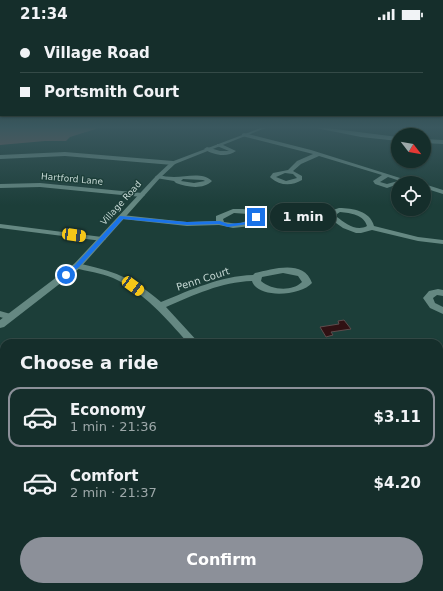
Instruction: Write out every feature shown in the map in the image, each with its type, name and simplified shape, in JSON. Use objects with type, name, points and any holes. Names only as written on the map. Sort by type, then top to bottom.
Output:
[{"type":"street","name":"Village Road","points":[[0,325],[77,266],[158,177],[173,163],[195,153]]},
{"type":"street","points":[[0,157],[65,154],[173,163]]},
{"type":"street","points":[[290,171],[292,167],[300,162],[319,154],[391,177]]},
{"type":"street","points":[[387,175],[378,179],[376,183],[387,186],[391,185]]},
{"type":"street","points":[[158,177],[177,179]]},
{"type":"street","name":"Hartford Lane","points":[[0,186],[40,185],[142,195]]},
{"type":"street","points":[[431,188],[443,192]]},
{"type":"street","points":[[371,227],[369,222],[358,212],[344,210],[333,213],[332,218],[346,228],[364,230],[371,227],[443,242]]},
{"type":"street","points":[[122,217],[187,224],[220,223]]},
{"type":"street","points":[[0,226],[102,239]]},
{"type":"street","points":[[77,266],[117,276],[126,281],[159,306],[190,339]]},
{"type":"street","name":"Penn Court","points":[[159,306],[223,282],[245,278],[256,278],[262,273],[290,270],[303,275],[306,278],[307,283],[299,290],[292,291],[268,289],[258,285],[256,278]]},
{"type":"street","points":[[443,293],[438,292],[431,294],[428,298],[429,303],[443,311]]},
{"type":"street","points":[[0,314],[10,317]]},
{"type":"shaded area","points":[[344,320],[351,329],[331,332],[333,335],[326,337],[320,327],[339,324],[338,321]]},
{"type":"route","points":[[66,275],[77,266],[122,217],[187,224],[220,223],[228,226],[248,224],[256,220],[256,217]]}]
